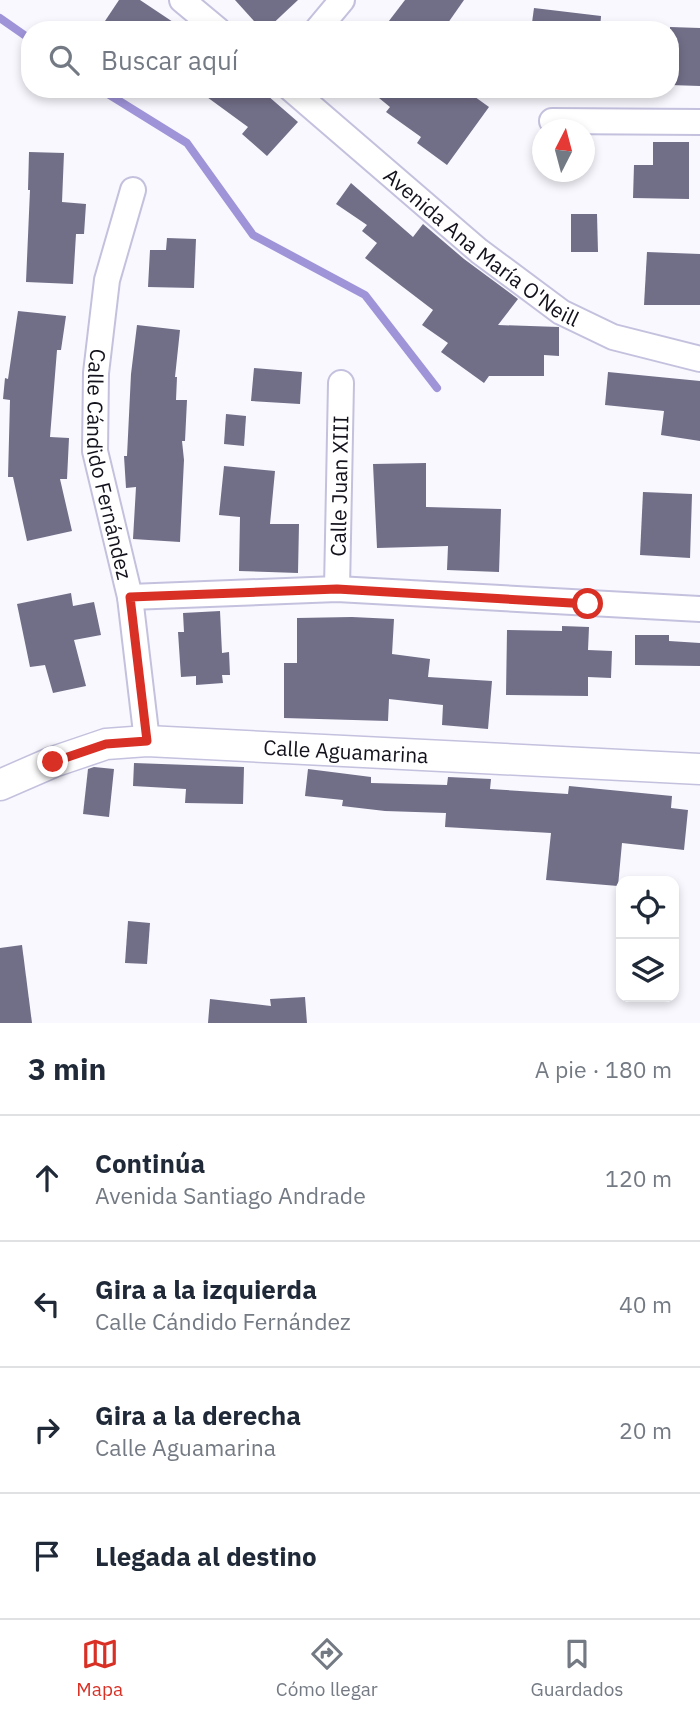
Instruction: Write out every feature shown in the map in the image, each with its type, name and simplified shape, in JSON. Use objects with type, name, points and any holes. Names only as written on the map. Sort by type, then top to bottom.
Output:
[{"type":"street","points":[[181,0],[207,21]]},
{"type":"street","points":[[324,21],[342,0]]},
{"type":"street","name":"Avenida Ana María O'Neill","points":[[301,98],[479,251],[561,313],[613,337],[700,359]]},
{"type":"street","points":[[595,121],[700,122]]},
{"type":"street","name":"Calle Cándido Fernández","points":[[133,191],[107,280],[96,373],[95,451],[130,597],[147,741]]},
{"type":"street","name":"Calle Juan XIII","points":[[337,589],[341,383]]},
{"type":"street","points":[[130,597],[337,589],[700,609]]},
{"type":"street","name":"Calle Aguamarina","points":[[0,785],[53,762],[106,744],[147,741],[700,769]]},
{"type":"building","points":[[119,0],[140,0],[172,21],[105,21]]},
{"type":"building","points":[[235,0],[298,0],[276,21],[254,21]]},
{"type":"building","points":[[405,0],[464,0],[449,21],[389,21]]},
{"type":"building","points":[[534,8],[601,16],[601,21],[532,21]]},
{"type":"building","points":[[679,27],[700,28],[700,86],[679,85]]},
{"type":"building","points":[[208,98],[270,98],[298,122],[267,156],[242,134],[248,127]]},
{"type":"building","points":[[379,98],[476,98],[489,107],[447,165],[417,143],[421,137],[386,112],[390,107]]},
{"type":"building","points":[[653,142],[689,142],[689,199],[633,198],[634,165],[653,165]]},
{"type":"building","points":[[29,152],[64,153],[62,202],[86,204],[84,234],[76,234],[73,284],[26,282]]},
{"type":"building","points":[[351,183],[413,237],[423,224],[518,299],[498,325],[559,327],[559,356],[544,355],[544,376],[489,376],[484,383],[441,352],[448,343],[422,325],[433,310],[365,258],[377,243],[362,231],[367,225],[336,204]]},
{"type":"building","points":[[571,214],[597,214],[598,252],[571,252]]},
{"type":"building","points":[[167,238],[196,239],[194,288],[148,287],[150,250],[166,250]]},
{"type":"building","points":[[647,252],[700,254],[700,305],[644,305]]},
{"type":"building","points":[[18,311],[66,316],[61,350],[57,350],[50,437],[69,438],[67,479],[60,479],[72,531],[27,541],[13,477],[8,477],[10,400],[3,399]]},
{"type":"building","points":[[137,325],[180,330],[175,377],[176,400],[187,400],[185,441],[182,441],[184,460],[180,542],[133,539],[136,487],[126,488],[124,456],[127,456],[131,374]]},
{"type":"building","points":[[254,368],[302,372],[300,404],[251,401]]},
{"type":"building","points":[[608,372],[700,381],[700,441],[661,435],[664,411],[605,405]]},
{"type":"building","points":[[226,414],[246,416],[244,446],[224,444]]},
{"type":"building","points":[[426,463],[426,507],[501,509],[499,572],[447,570],[448,546],[377,548],[373,464]]},
{"type":"building","points":[[224,466],[275,471],[270,524],[299,524],[298,573],[239,571],[240,517],[219,515]]},
{"type":"building","points":[[643,492],[692,494],[690,558],[640,555]]},
{"type":"building","points":[[71,593],[73,606],[94,602],[101,635],[74,640],[86,686],[53,693],[45,665],[30,667],[17,604]]},
{"type":"building","points":[[220,611],[222,653],[229,652],[230,675],[222,675],[223,683],[196,685],[196,676],[181,677],[178,632],[184,632],[183,613]]},
{"type":"building","points":[[297,618],[394,619],[392,654],[430,659],[428,677],[492,681],[488,729],[442,725],[443,705],[389,699],[388,721],[284,718],[284,663],[297,663]]},
{"type":"building","points":[[562,626],[589,627],[588,650],[612,651],[611,678],[588,677],[588,696],[506,695],[507,630],[562,631]]},
{"type":"building","points":[[635,635],[669,635],[669,641],[700,643],[700,666],[635,665]]},
{"type":"building","points":[[134,763],[244,767],[243,804],[185,803],[186,789],[133,786]]},
{"type":"building","points":[[88,769],[114,769],[109,817],[83,814]]},
{"type":"building","points":[[308,769],[371,777],[371,783],[447,785],[448,777],[491,779],[490,789],[568,794],[569,786],[672,796],[671,808],[688,810],[684,850],[622,843],[616,886],[546,880],[551,833],[445,827],[446,813],[385,811],[342,806],[343,800],[305,796]]},
{"type":"building","points":[[128,921],[150,923],[147,964],[125,963]]},
{"type":"building","points":[[22,945],[32,1023],[0,1023],[0,948]]},
{"type":"building","points":[[305,997],[307,1023],[208,1023],[210,999],[271,1006],[270,999]]},
{"type":"waterway","points":[[0,18],[21,33]]},
{"type":"waterway","points":[[114,98],[187,143],[253,235],[365,295],[437,388]]},
{"type":"route","points":[[53,762],[106,744],[147,741],[130,597],[337,589],[588,604]]}]
